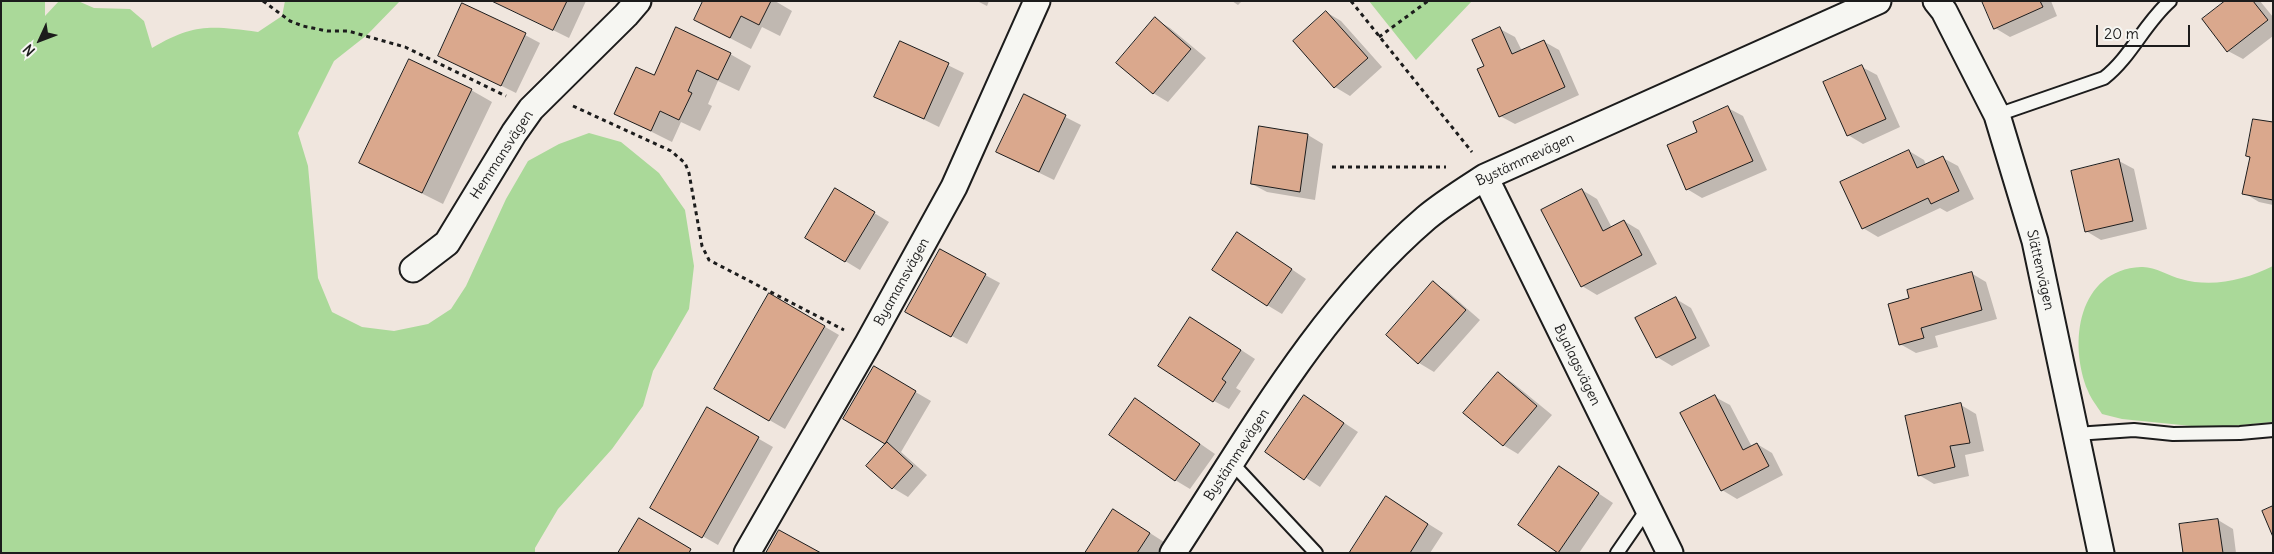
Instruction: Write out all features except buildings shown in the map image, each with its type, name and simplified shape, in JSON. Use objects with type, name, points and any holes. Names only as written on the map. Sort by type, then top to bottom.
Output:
[{"type":"street","name":"Hemmansvägen","points":[[413,268],[448,243],[514,133],[538,101],[626,16],[638,1]]},
{"type":"street","name":"Byamansvägen","points":[[747,553],[868,343],[954,187],[1037,1]]},
{"type":"street","name":"Bystämmevägen","points":[[1173,553],[1305,352],[1350,296],[1384,258],[1426,218],[1483,172],[1878,1]]},
{"type":"street","name":"Slättenvägen","points":[[1936,1],[1944,12],[1997,115],[2035,241],[2101,553]]},
{"type":"street","name":"Byalagsvägen","points":[[1483,172],[1670,553]]},
{"type":"lane","points":[[1997,115],[2104,78],[2117,68],[2155,14],[2170,1]]},
{"type":"lane","points":[[2076,434],[2134,430],[2173,434],[2240,433],[2273,430]]},
{"type":"lane","points":[[1232,463],[1316,553]]},
{"type":"lane","points":[[1617,553],[1648,508]]},
{"type":"path","points":[[263,1],[290,21],[303,26],[327,31],[348,31],[406,47],[678,157],[689,173],[702,246],[709,260],[868,343]]},
{"type":"path","points":[[1351,1],[1468,146],[1483,172]]},
{"type":"path","points":[[1380,37],[1428,1]]},
{"type":"path","points":[[1332,167],[1483,172]]},
{"type":"green space","points":[[1,1],[45,1],[45,16],[59,1],[78,1],[94,8],[130,9],[144,21],[152,48],[180,34],[204,28],[228,28],[258,32],[282,16],[285,1],[400,1],[367,35],[334,61],[298,133],[308,166],[318,278],[332,312],[362,327],[394,331],[428,324],[451,309],[466,286],[506,199],[528,161],[559,144],[589,133],[621,142],[659,173],[685,210],[694,266],[689,309],[653,371],[643,406],[612,449],[558,509],[535,548],[535,553],[1,553]]},
{"type":"green space","points":[[1369,1],[1472,1],[1416,60]]},
{"type":"green space","points":[[2273,266],[2273,422],[2211,428],[2122,419],[2102,414],[2092,400],[2082,372],[2079,352],[2079,331],[2083,312],[2091,295],[2103,281],[2120,271],[2146,267],[2193,282],[2216,283],[2240,279]]}]
